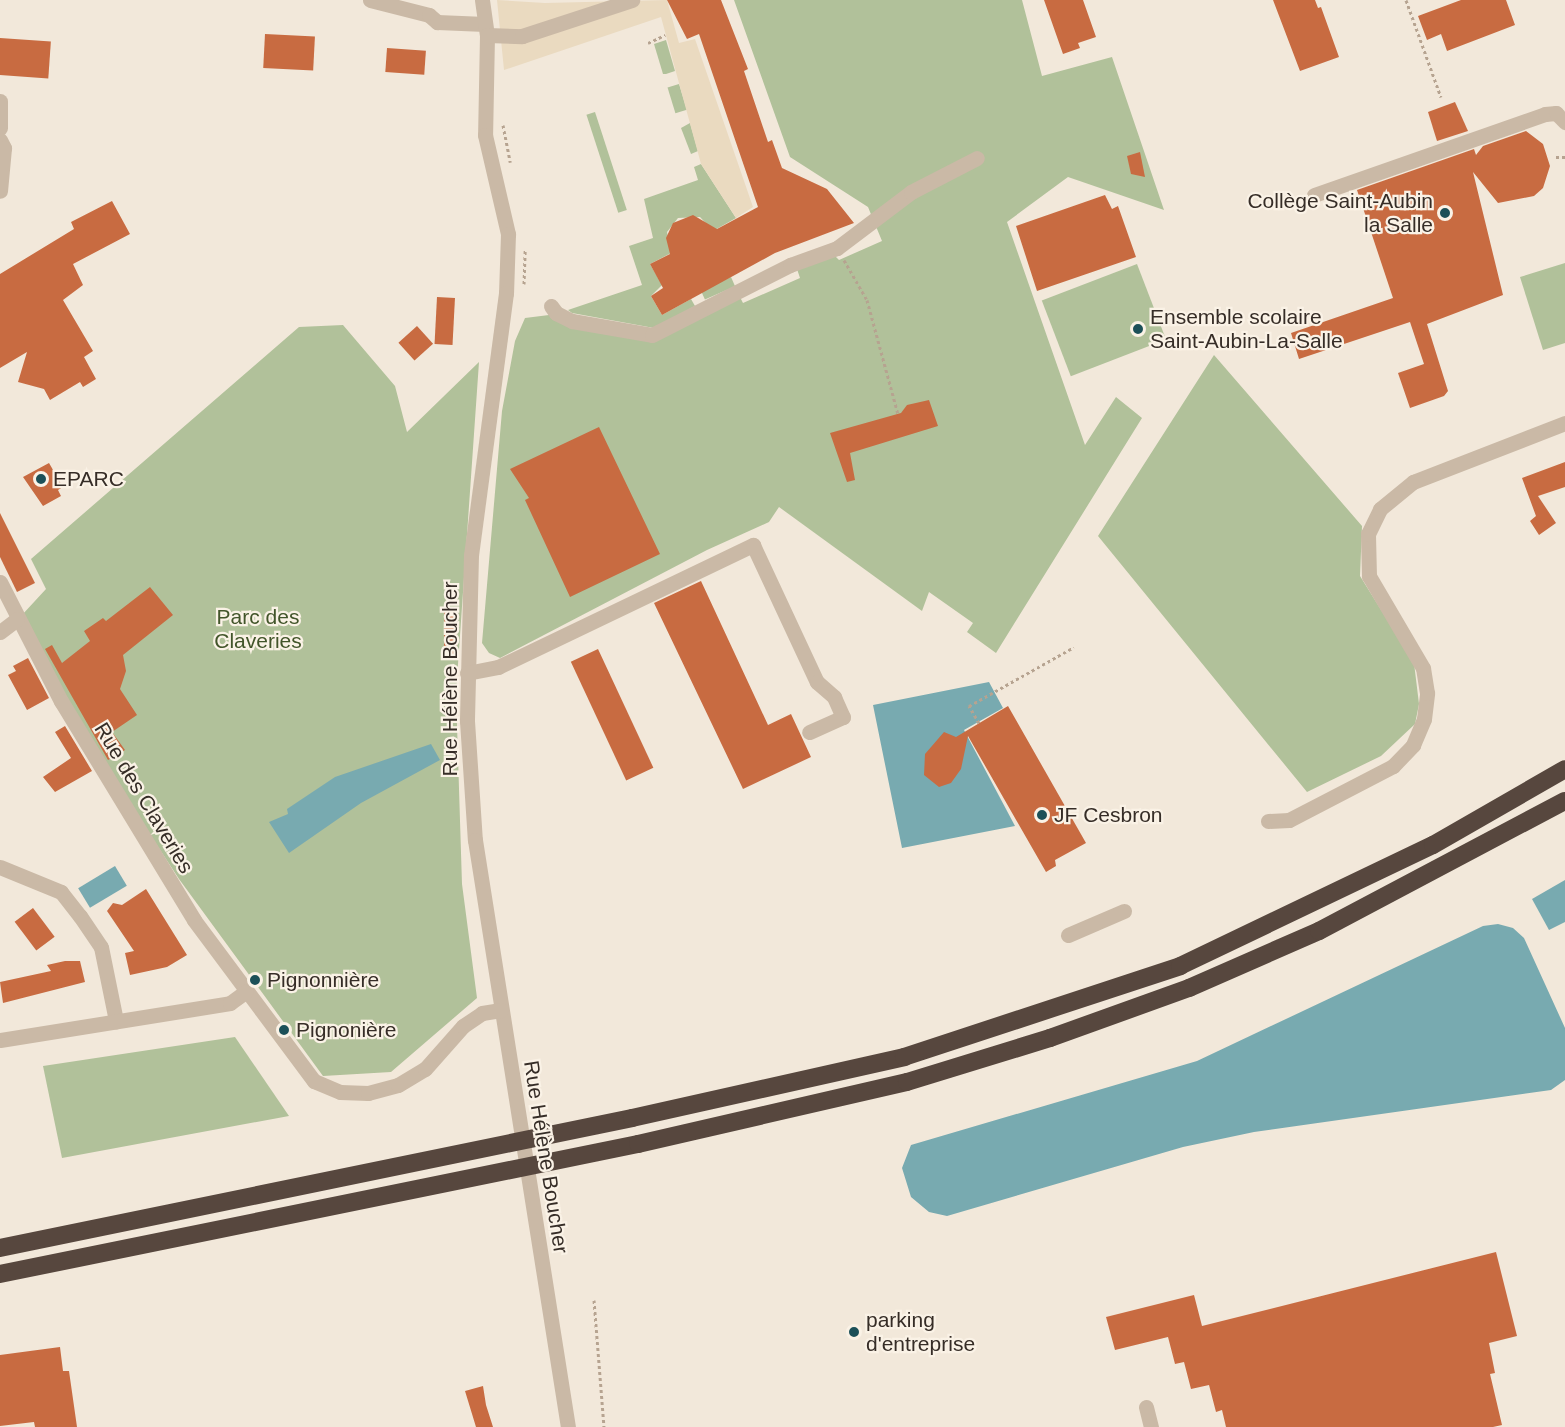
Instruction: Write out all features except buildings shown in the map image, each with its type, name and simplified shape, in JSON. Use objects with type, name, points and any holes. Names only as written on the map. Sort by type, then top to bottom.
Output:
[{"type":"highway","points":[[0,1248],[644,1115],[904,1057],[1180,966],[1423,850],[1565,769]]},
{"type":"highway","points":[[0,1274],[626,1146],[907,1082],[1050,1038],[1189,988],[1319,931],[1565,801]]},
{"type":"street","points":[[370,0],[429,15],[437,22],[522,36],[632,0]]},
{"type":"street","name":"Rue Hélène Boucher","points":[[482,0],[486,30],[485,135],[508,234],[505,305],[472,544],[467,673],[475,840],[568,1427]]},
{"type":"street","points":[[0,101],[0,128]]},
{"type":"street","points":[[1314,195],[1545,114],[1556,113],[1565,122]]},
{"type":"street","points":[[0,140],[4,148],[0,191]]},
{"type":"street","points":[[551,306],[572,321],[652,335],[790,265],[837,248],[911,192],[977,159]]},
{"type":"street","points":[[1268,821],[1289,820],[1393,766],[1413,745],[1424,719],[1427,693],[1423,668],[1370,576],[1366,548],[1380,509],[1413,482],[1565,423]]},
{"type":"street","points":[[467,673],[498,667],[753,545],[818,682],[834,697],[843,717],[809,732]]},
{"type":"street","name":"Rue des Claveries","points":[[0,582],[17,620],[61,701],[194,920],[245,992],[314,1081],[340,1092],[368,1093],[398,1084],[425,1069],[463,1026],[482,1013],[501,1010]]},
{"type":"street","points":[[0,632],[17,620]]},
{"type":"street","points":[[0,867],[61,892],[80,916],[101,947],[116,1022]]},
{"type":"street","points":[[1068,935],[1124,911]]},
{"type":"street","points":[[0,1040],[230,1003],[245,992]]},
{"type":"street","points":[[1146,1407],[1151,1427]]},
{"type":"path","points":[[1406,0],[1440,97]]},
{"type":"path","points":[[648,43],[665,35]]},
{"type":"path","points":[[502,119],[512,172]]},
{"type":"path","points":[[1556,157],[1565,158]]},
{"type":"path","points":[[505,305],[523,286],[527,262],[523,240]]},
{"type":"path","points":[[837,248],[867,300],[898,414]]},
{"type":"path","points":[[979,723],[969,706],[1074,647]]},
{"type":"path","points":[[594,1300],[604,1427]]},
{"type":"green space","points":[[734,0],[1022,0],[1042,76],[1112,57],[1164,210],[1068,177],[1007,222],[1085,445],[1116,397],[1142,418],[996,653],[967,632],[973,623],[929,592],[922,611],[779,507],[769,522],[707,550],[500,658],[489,653],[482,643],[502,411],[515,341],[525,318],[549,315],[652,341],[740,297],[743,303],[800,278],[797,269],[835,256],[839,260],[882,241],[868,207],[790,157]]},
{"type":"green space","points":[[666,40],[675,71],[663,74],[654,44]]},
{"type":"green space","points":[[679,84],[687,110],[675,113],[668,88]]},
{"type":"green space","points":[[595,112],[627,210],[618,213],[586,115]]},
{"type":"green space","points":[[690,123],[698,151],[691,154],[681,128]]},
{"type":"green space","points":[[701,164],[736,218],[713,231],[700,217],[678,218],[667,232],[671,253],[650,264],[662,285],[651,296],[662,315],[691,299],[695,306],[654,328],[572,313],[568,310],[642,285],[629,246],[653,238],[644,199],[698,180],[694,167]]},
{"type":"green space","points":[[1565,263],[1565,343],[1543,350],[1520,277]]},
{"type":"green space","points":[[1137,264],[1166,340],[1071,376],[1042,301]]},
{"type":"green space","points":[[731,277],[735,286],[705,300],[701,290]]},
{"type":"green space","name":"Parc des Claveries","points":[[343,325],[395,386],[407,432],[479,362],[456,693],[462,884],[477,998],[391,1072],[323,1076],[179,879],[63,701],[22,615],[46,589],[31,559],[299,327]]},
{"type":"green space","points":[[1214,355],[1362,526],[1360,576],[1414,663],[1419,704],[1415,724],[1381,756],[1307,792],[1098,536]]},
{"type":"green space","points":[[235,1037],[289,1116],[62,1158],[43,1066]]},
{"type":"shaded area","points":[[497,0],[545,3],[667,0],[679,43],[695,39],[753,207],[736,218],[701,164],[661,17],[504,70]]},
{"type":"water","points":[[989,682],[1003,708],[964,730],[1015,826],[902,848],[873,705]]},
{"type":"water","points":[[431,744],[440,760],[361,803],[289,853],[269,822],[288,814],[287,809],[335,777]]},
{"type":"water","points":[[115,866],[127,886],[90,908],[78,888]]},
{"type":"water","points":[[1565,880],[1565,922],[1549,930],[1532,899]]},
{"type":"water","points":[[1498,924],[1513,928],[1524,938],[1565,1028],[1565,1080],[1551,1090],[1254,1132],[1183,1147],[947,1216],[929,1212],[911,1197],[902,1168],[911,1145],[1197,1061],[1483,926]]},
{"type":"place","name":"Collège Saint-Aubin la Salle","points":[[1445,213]]},
{"type":"place","name":"Ensemble scolaire Saint-Aubin-La-Salle","points":[[1138,329]]},
{"type":"place","name":"EPARC","points":[[41,479]]},
{"type":"place","name":"JF Cesbron","points":[[1042,815]]},
{"type":"place","name":"Pignonnière","points":[[255,980]]},
{"type":"place","name":"Pignonière","points":[[284,1030]]},
{"type":"place","name":"parking d'entreprise","points":[[854,1332]]}]
